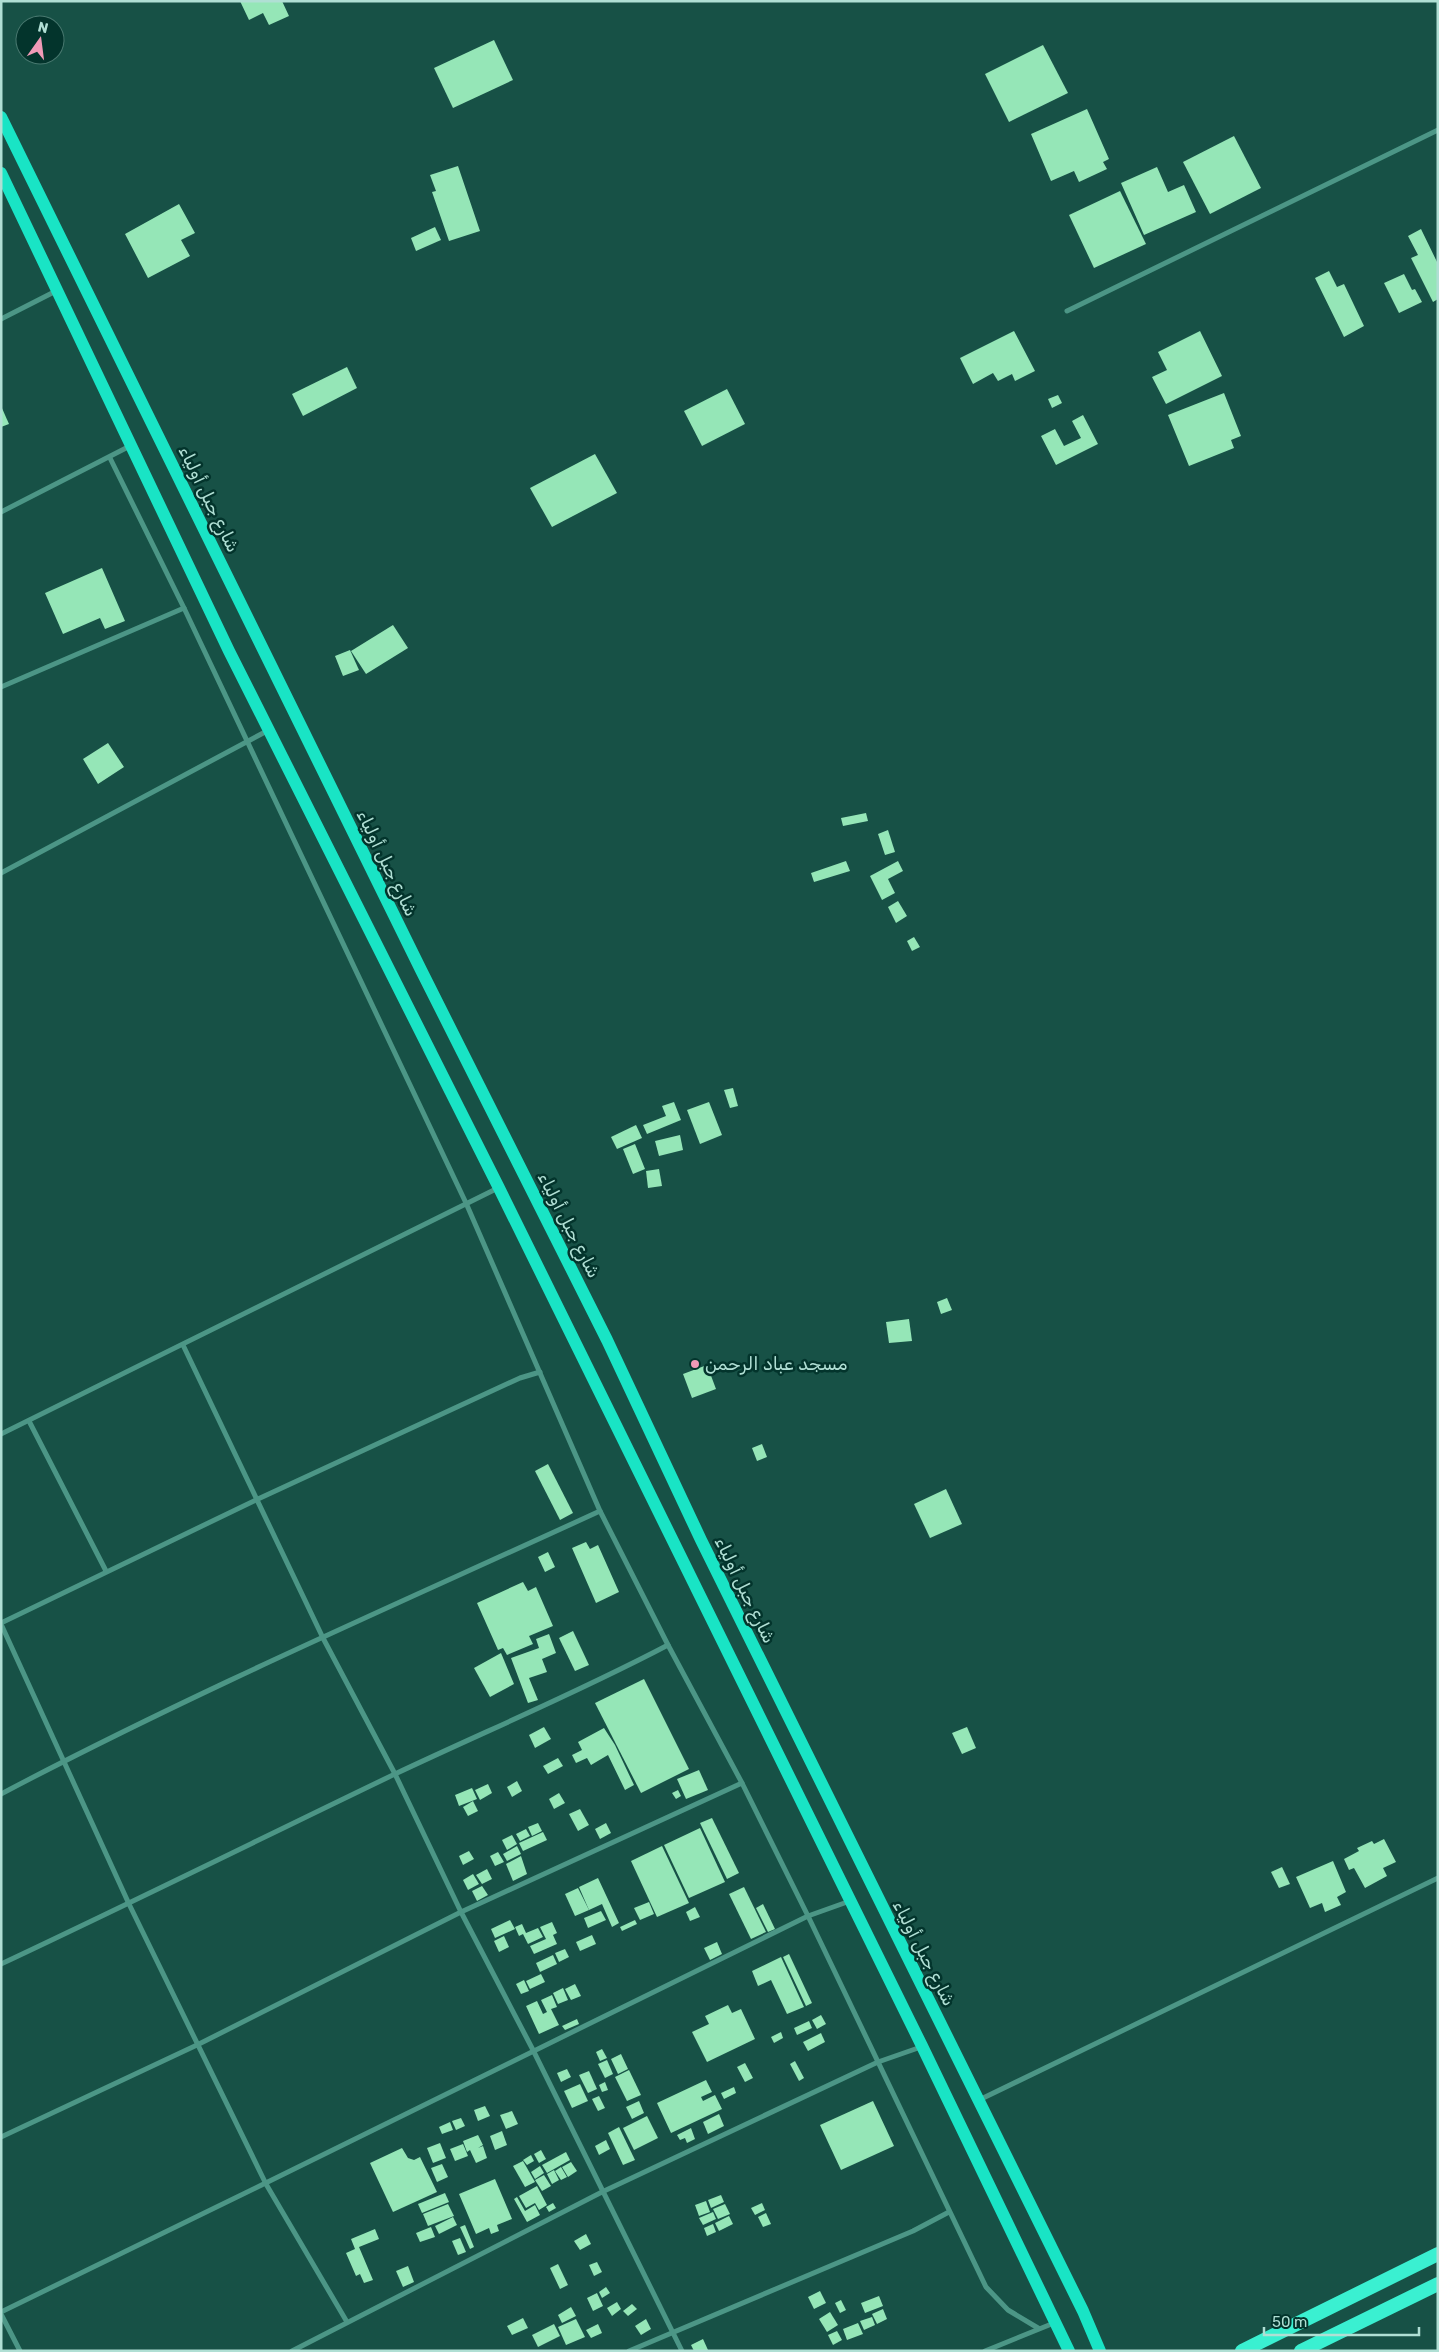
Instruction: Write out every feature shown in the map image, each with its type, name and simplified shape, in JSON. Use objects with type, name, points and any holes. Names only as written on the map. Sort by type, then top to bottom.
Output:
[{"type":"highway","points":[[1242,2351],[1438,2254]]},
{"type":"highway","points":[[1301,2351],[1438,2284]]},
{"type":"main road","name":"شارع جبل أولياء","points":[[1,117],[421,970],[607,1340],[701,1540],[1100,2351]]},
{"type":"main road","points":[[1,173],[229,651],[499,1188],[922,2046],[1069,2351]]},
{"type":"street","points":[[1067,311],[1438,130]]},
{"type":"street","points":[[1,320],[57,291]]},
{"type":"street","points":[[1,512],[110,458],[131,445]]},
{"type":"street","points":[[110,458],[184,608],[466,1203],[600,1511],[668,1645],[742,1783],[986,2287],[1008,2310],[1038,2328]]},
{"type":"street","points":[[1,687],[184,608]]},
{"type":"street","points":[[1,873],[269,730]]},
{"type":"street","points":[[1,1434],[499,1188]]},
{"type":"street","points":[[184,1345],[323,1638],[396,1774],[462,1912],[533,2050],[682,2351]]},
{"type":"street","points":[[347,2322],[266,2184],[197,2045],[63,1762],[1,1623],[258,1498],[520,1378],[540,1372]]},
{"type":"street","points":[[29,1421],[106,1571]]},
{"type":"street","points":[[1,1794],[63,1762],[323,1638],[600,1511]]},
{"type":"street","points":[[1,1964],[396,1774],[626,1667],[668,1645]]},
{"type":"street","points":[[1,2137],[197,2045],[462,1912],[742,1783]]},
{"type":"street","points":[[978,2100],[1438,1878]]},
{"type":"street","points":[[20,2351],[1,2313],[808,1916],[850,1901]]},
{"type":"street","points":[[292,2351],[602,2192],[878,2062],[922,2046]]},
{"type":"street","points":[[629,2351],[672,2331],[912,2231],[949,2212]]},
{"type":"street","points":[[985,2351],[1055,2322]]},
{"type":"building","points":[[240,1],[282,1],[289,16],[269,25],[263,13],[249,20]]},
{"type":"building","points":[[494,40],[513,80],[453,108],[434,68]]},
{"type":"building","points":[[1043,45],[1068,93],[1009,122],[985,74]]},
{"type":"building","points":[[1087,109],[1109,159],[1103,162],[1107,169],[1079,182],[1074,171],[1051,181],[1031,134]]},
{"type":"building","points":[[1234,136],[1261,188],[1210,214],[1183,162]]},
{"type":"building","points":[[458,166],[480,231],[449,241],[432,192],[436,191],[430,175]]},
{"type":"building","points":[[1157,167],[1168,192],[1184,185],[1196,212],[1144,235],[1121,183]]},
{"type":"building","points":[[1120,191],[1146,244],[1094,268],[1069,215]]},
{"type":"building","points":[[179,204],[195,233],[181,240],[190,256],[148,278],[125,234]]},
{"type":"building","points":[[435,227],[441,240],[416,251],[411,238]]},
{"type":"building","points":[[1421,229],[1438,264],[1438,299],[1433,302],[1411,258],[1418,255],[1408,236]]},
{"type":"building","points":[[1329,271],[1337,287],[1344,284],[1364,326],[1344,337],[1315,278]]},
{"type":"building","points":[[1404,274],[1412,290],[1415,289],[1422,302],[1399,313],[1384,283]]},
{"type":"building","points":[[1014,331],[1035,371],[1015,381],[1012,374],[998,381],[993,373],[973,384],[960,358]]},
{"type":"building","points":[[1200,331],[1222,376],[1166,404],[1152,377],[1167,370],[1158,352]]},
{"type":"building","points":[[347,367],[357,388],[303,416],[292,394]]},
{"type":"building","points":[[727,389],[745,424],[702,446],[684,411]]},
{"type":"building","points":[[1224,393],[1241,436],[1231,440],[1234,448],[1189,466],[1168,415]]},
{"type":"building","points":[[1058,395],[1062,403],[1052,408],[1048,399]]},
{"type":"building","points":[[1,406],[9,424],[1,427]]},
{"type":"building","points":[[1083,415],[1098,444],[1056,465],[1041,436],[1055,429],[1064,446],[1081,438],[1072,421]]},
{"type":"building","points":[[595,454],[617,493],[552,527],[530,488]]},
{"type":"building","points":[[102,568],[125,621],[105,629],[100,618],[63,634],[45,593]]},
{"type":"building","points":[[393,625],[408,648],[366,674],[351,651]]},
{"type":"building","points":[[350,650],[359,670],[343,676],[335,656]]},
{"type":"building","points":[[108,743],[124,767],[98,784],[83,759]]},
{"type":"building","points":[[866,813],[868,821],[843,826],[841,818]]},
{"type":"building","points":[[888,830],[895,852],[885,855],[878,834]]},
{"type":"building","points":[[846,861],[850,871],[814,882],[811,873]]},
{"type":"building","points":[[898,861],[903,871],[888,879],[895,893],[882,900],[870,876]]},
{"type":"building","points":[[898,901],[907,916],[896,923],[888,907]]},
{"type":"building","points":[[914,937],[920,947],[912,951],[907,941]]},
{"type":"building","points":[[733,1088],[738,1106],[730,1108],[724,1090]]},
{"type":"building","points":[[674,1102],[681,1120],[647,1134],[643,1125],[666,1116],[662,1106]]},
{"type":"building","points":[[709,1102],[722,1135],[700,1144],[687,1110]]},
{"type":"building","points":[[636,1125],[642,1138],[617,1149],[611,1137]]},
{"type":"building","points":[[680,1135],[683,1150],[659,1156],[655,1141]]},
{"type":"building","points":[[635,1144],[645,1169],[633,1174],[623,1149]]},
{"type":"building","points":[[659,1169],[662,1186],[648,1188],[646,1171]]},
{"type":"building","points":[[947,1298],[952,1310],[941,1314],[937,1302]]},
{"type":"building","points":[[909,1319],[912,1341],[889,1343],[886,1322]]},
{"type":"building","points":[[707,1365],[716,1389],[692,1398],[683,1374]]},
{"type":"building","points":[[762,1444],[767,1457],[757,1461],[752,1448]]},
{"type":"building","points":[[548,1464],[573,1513],[560,1520],[535,1471]]},
{"type":"building","points":[[946,1489],[962,1524],[930,1538],[914,1504]]},
{"type":"building","points":[[586,1542],[590,1549],[598,1545],[619,1592],[596,1603],[572,1548]]},
{"type":"building","points":[[548,1552],[555,1567],[545,1572],[538,1557]]},
{"type":"building","points":[[523,1582],[528,1591],[536,1587],[553,1626],[529,1636],[533,1644],[507,1655],[503,1648],[498,1650],[477,1603]]},
{"type":"building","points":[[573,1631],[589,1665],[575,1671],[559,1638]]},
{"type":"building","points":[[549,1634],[556,1653],[542,1659],[547,1672],[529,1678],[538,1700],[528,1703],[511,1658],[539,1648],[536,1639]]},
{"type":"building","points":[[501,1653],[514,1684],[490,1697],[474,1668]]},
{"type":"building","points":[[644,1679],[689,1769],[641,1793],[595,1703]]},
{"type":"building","points":[[544,1727],[551,1739],[535,1748],[529,1735]]},
{"type":"building","points":[[967,1727],[976,1748],[962,1754],[952,1733]]},
{"type":"building","points":[[604,1728],[615,1745],[634,1785],[625,1790],[608,1755],[591,1765],[587,1758],[576,1763],[572,1755],[582,1750],[578,1742]]},
{"type":"building","points":[[558,1758],[563,1766],[548,1774],[543,1766]]},
{"type":"building","points":[[699,1770],[708,1790],[686,1799],[677,1779]]},
{"type":"building","points":[[517,1781],[522,1791],[512,1797],[507,1787]]},
{"type":"building","points":[[488,1784],[492,1793],[480,1800],[475,1790]]},
{"type":"building","points":[[472,1788],[477,1799],[459,1806],[455,1795]]},
{"type":"building","points":[[678,1790],[681,1796],[676,1799],[672,1793]]},
{"type":"building","points":[[559,1793],[565,1803],[554,1809],[549,1799]]},
{"type":"building","points":[[473,1801],[478,1811],[468,1816],[463,1807]]},
{"type":"building","points":[[580,1809],[589,1825],[578,1831],[569,1814]]},
{"type":"building","points":[[712,1818],[739,1873],[727,1879],[700,1823]]},
{"type":"building","points":[[538,1823],[542,1831],[532,1836],[528,1827]]},
{"type":"building","points":[[606,1823],[611,1833],[600,1839],[595,1829]]},
{"type":"building","points":[[700,1828],[725,1882],[689,1898],[664,1845]]},
{"type":"building","points":[[526,1829],[530,1836],[520,1841],[516,1834]]},
{"type":"building","points":[[543,1832],[547,1840],[523,1851],[519,1843]]},
{"type":"building","points":[[512,1835],[517,1844],[507,1850],[502,1840]]},
{"type":"building","points":[[1384,1839],[1396,1862],[1383,1868],[1387,1876],[1365,1888],[1354,1868],[1349,1870],[1344,1859],[1359,1851],[1357,1848],[1372,1841],[1374,1844]]},
{"type":"building","points":[[517,1846],[521,1854],[507,1861],[503,1854]]},
{"type":"building","points":[[662,1846],[689,1903],[657,1917],[631,1861]]},
{"type":"building","points":[[469,1851],[474,1859],[463,1865],[459,1856]]},
{"type":"building","points":[[498,1852],[504,1862],[495,1866],[490,1856]]},
{"type":"building","points":[[521,1856],[527,1874],[513,1881],[506,1864]]},
{"type":"building","points":[[1333,1861],[1346,1892],[1337,1897],[1341,1905],[1325,1912],[1322,1903],[1310,1908],[1296,1877]]},
{"type":"building","points":[[1282,1867],[1290,1884],[1279,1888],[1271,1872]]},
{"type":"building","points":[[487,1869],[492,1879],[482,1884],[476,1875]]},
{"type":"building","points":[[473,1874],[479,1884],[468,1890],[463,1880]]},
{"type":"building","points":[[598,1878],[619,1923],[612,1927],[602,1904],[589,1910],[579,1887]]},
{"type":"building","points":[[482,1886],[488,1895],[477,1901],[472,1891]]},
{"type":"building","points":[[744,1887],[766,1932],[751,1939],[729,1894]]},
{"type":"building","points":[[578,1888],[589,1910],[575,1916],[565,1894]]},
{"type":"building","points":[[649,1902],[654,1914],[640,1920],[634,1908]]},
{"type":"building","points":[[763,1904],[775,1929],[768,1932],[756,1908]]},
{"type":"building","points":[[695,1907],[700,1917],[690,1921],[686,1912]]},
{"type":"building","points":[[601,1911],[606,1920],[588,1928],[584,1918]]},
{"type":"building","points":[[510,1920],[515,1929],[495,1938],[491,1929]]},
{"type":"building","points":[[635,1920],[637,1924],[622,1931],[620,1927]]},
{"type":"building","points":[[552,1922],[557,1933],[553,1935],[557,1944],[534,1954],[530,1946],[546,1939],[540,1927]]},
{"type":"building","points":[[522,1924],[526,1933],[538,1928],[543,1937],[528,1944],[523,1934],[519,1936],[515,1927]]},
{"type":"building","points":[[592,1935],[596,1944],[580,1951],[576,1942]]},
{"type":"building","points":[[504,1936],[509,1947],[499,1952],[494,1941]]},
{"type":"building","points":[[717,1942],[722,1954],[710,1960],[704,1948]]},
{"type":"building","points":[[565,1949],[569,1957],[559,1962],[555,1953]]},
{"type":"building","points":[[789,1954],[812,2003],[806,2006],[783,1957]]},
{"type":"building","points":[[553,1955],[557,1964],[540,1972],[536,1963]]},
{"type":"building","points":[[781,1957],[804,2007],[787,2014],[771,1980],[758,1986],[752,1971]]},
{"type":"building","points":[[541,1974],[545,1982],[530,1989],[526,1981]]},
{"type":"building","points":[[524,1980],[529,1991],[521,1994],[516,1984]]},
{"type":"building","points":[[575,1984],[581,1996],[571,2000],[565,1989]]},
{"type":"building","points":[[563,1988],[568,2000],[558,2004],[553,1993]]},
{"type":"building","points":[[552,1995],[557,2007],[551,2009],[559,2025],[539,2034],[526,2006],[537,2001],[543,2014],[547,2012],[541,2000]]},
{"type":"building","points":[[728,2005],[732,2013],[741,2009],[755,2039],[707,2062],[692,2032],[709,2024],[705,2016]]},
{"type":"building","points":[[821,2015],[826,2024],[817,2029],[812,2020]]},
{"type":"building","points":[[577,2019],[579,2024],[565,2030],[562,2026]]},
{"type":"building","points":[[809,2021],[812,2028],[797,2035],[794,2028]]},
{"type":"building","points":[[781,2032],[783,2038],[774,2043],[771,2037]]},
{"type":"building","points":[[821,2033],[825,2042],[808,2051],[803,2042]]},
{"type":"building","points":[[602,2049],[607,2058],[600,2061],[596,2052]]},
{"type":"building","points":[[621,2054],[628,2069],[618,2074],[611,2059]]},
{"type":"building","points":[[607,2060],[613,2074],[605,2078],[598,2064]]},
{"type":"building","points":[[795,2061],[804,2078],[799,2081],[790,2064]]},
{"type":"building","points":[[745,2063],[753,2078],[745,2082],[737,2067]]},
{"type":"building","points":[[567,2069],[571,2077],[561,2082],[557,2073]]},
{"type":"building","points":[[629,2070],[641,2095],[627,2101],[615,2077]]},
{"type":"building","points":[[589,2071],[597,2089],[588,2093],[579,2075]]},
{"type":"building","points":[[706,2080],[712,2092],[701,2097],[703,2101],[715,2095],[722,2109],[671,2133],[657,2103]]},
{"type":"building","points":[[605,2082],[608,2090],[602,2092],[599,2085]]},
{"type":"building","points":[[580,2084],[588,2101],[572,2108],[564,2091]]},
{"type":"building","points":[[734,2087],[736,2093],[724,2099],[721,2093]]},
{"type":"building","points":[[599,2096],[605,2108],[598,2111],[592,2099]]},
{"type":"building","points":[[639,2101],[644,2113],[632,2119],[626,2107]]},
{"type":"building","points":[[873,2101],[894,2146],[841,2170],[820,2125]]},
{"type":"building","points":[[485,2106],[490,2116],[478,2121],[474,2110]]},
{"type":"building","points":[[512,2111],[518,2124],[506,2129],[500,2115]]},
{"type":"building","points":[[719,2114],[724,2126],[708,2134],[703,2122]]},
{"type":"building","points":[[647,2116],[658,2138],[634,2150],[623,2128]]},
{"type":"building","points":[[461,2118],[465,2126],[456,2130],[452,2121]]},
{"type":"building","points":[[450,2122],[453,2130],[442,2134],[439,2127]]},
{"type":"building","points":[[619,2127],[635,2160],[623,2165],[608,2133]]},
{"type":"building","points":[[691,2128],[695,2139],[687,2143],[685,2138],[680,2140],[677,2135]]},
{"type":"building","points":[[502,2131],[507,2145],[495,2150],[490,2136]]},
{"type":"building","points":[[478,2135],[483,2145],[478,2148],[483,2146],[487,2158],[476,2163],[470,2150],[467,2152],[463,2141]]},
{"type":"building","points":[[606,2140],[610,2149],[599,2155],[595,2146]]},
{"type":"building","points":[[440,2143],[446,2158],[433,2163],[427,2148]]},
{"type":"building","points":[[463,2144],[468,2156],[455,2161],[450,2149]]},
{"type":"building","points":[[402,2148],[408,2158],[414,2160],[420,2157],[437,2192],[393,2212],[370,2163]]},
{"type":"building","points":[[541,2150],[546,2159],[539,2163],[534,2154]]},
{"type":"building","points":[[566,2152],[570,2160],[547,2173],[542,2165]]},
{"type":"building","points":[[531,2155],[534,2161],[527,2165],[523,2160]]},
{"type":"building","points":[[523,2161],[535,2182],[525,2187],[513,2166]]},
{"type":"building","points":[[571,2162],[577,2171],[568,2177],[562,2167]]},
{"type":"building","points":[[442,2164],[448,2177],[437,2182],[431,2168]]},
{"type":"building","points":[[540,2166],[544,2173],[535,2179],[531,2172]]},
{"type":"building","points":[[561,2167],[567,2177],[561,2180],[555,2171]]},
{"type":"building","points":[[554,2170],[559,2180],[552,2184],[547,2174]]},
{"type":"building","points":[[544,2175],[551,2186],[542,2191],[535,2180]]},
{"type":"building","points":[[495,2179],[512,2219],[497,2225],[499,2231],[491,2234],[489,2228],[476,2234],[459,2194]]},
{"type":"building","points":[[537,2186],[547,2205],[539,2210],[535,2203],[526,2208],[519,2196]]},
{"type":"building","points":[[445,2193],[449,2202],[422,2213],[418,2204]]},
{"type":"building","points":[[721,2195],[724,2202],[711,2208],[708,2200]]},
{"type":"building","points":[[517,2197],[525,2211],[535,2205],[540,2215],[527,2222],[514,2199]]},
{"type":"building","points":[[706,2201],[710,2212],[699,2216],[695,2205]]},
{"type":"building","points":[[553,2203],[556,2208],[549,2212],[546,2207]]},
{"type":"building","points":[[762,2203],[765,2210],[755,2215],[751,2208]]},
{"type":"building","points":[[448,2204],[454,2216],[428,2226],[423,2214]]},
{"type":"building","points":[[725,2204],[730,2214],[718,2219],[713,2209]]},
{"type":"building","points":[[713,2212],[716,2219],[703,2225],[699,2218]]},
{"type":"building","points":[[766,2213],[771,2224],[763,2227],[758,2217]]},
{"type":"building","points":[[729,2216],[733,2224],[719,2231],[715,2223]]},
{"type":"building","points":[[453,2217],[457,2225],[439,2234],[435,2226]]},
{"type":"building","points":[[713,2224],[716,2232],[707,2236],[704,2228]]},
{"type":"building","points":[[465,2225],[474,2247],[470,2249],[460,2227]]},
{"type":"building","points":[[431,2227],[435,2237],[420,2242],[416,2233]]},
{"type":"building","points":[[375,2229],[379,2239],[359,2247],[373,2280],[364,2283],[360,2274],[356,2276],[346,2253],[355,2249],[351,2239]]},
{"type":"building","points":[[586,2234],[591,2244],[580,2250],[574,2241]]},
{"type":"building","points":[[460,2238],[466,2252],[458,2255],[452,2241]]},
{"type":"building","points":[[597,2262],[602,2272],[594,2276],[589,2265]]},
{"type":"building","points":[[558,2264],[568,2285],[560,2289],[550,2268]]},
{"type":"building","points":[[408,2266],[414,2282],[403,2287],[396,2271]]},
{"type":"building","points":[[606,2287],[610,2293],[602,2298],[599,2292]]},
{"type":"building","points":[[820,2291],[826,2303],[814,2309],[808,2297]]},
{"type":"building","points":[[597,2293],[603,2306],[593,2311],[587,2298]]},
{"type":"building","points":[[879,2296],[883,2306],[865,2313],[861,2303]]},
{"type":"building","points":[[841,2300],[846,2310],[840,2313],[835,2303]]},
{"type":"building","points":[[617,2302],[621,2309],[612,2316],[607,2308]]},
{"type":"building","points":[[632,2304],[637,2309],[628,2316],[623,2311]]},
{"type":"building","points":[[571,2307],[576,2316],[562,2323],[558,2315]]},
{"type":"building","points":[[883,2309],[887,2319],[877,2324],[872,2314]]},
{"type":"building","points":[[830,2312],[838,2325],[827,2332],[819,2319]]},
{"type":"building","points":[[872,2317],[875,2325],[864,2330],[860,2321]]},
{"type":"building","points":[[523,2318],[528,2328],[512,2335],[507,2326]]},
{"type":"building","points":[[576,2319],[585,2337],[566,2345],[558,2327]]},
{"type":"building","points":[[646,2319],[651,2329],[641,2335],[635,2326]]},
{"type":"building","points":[[858,2323],[863,2334],[847,2340],[843,2329]]},
{"type":"building","points":[[554,2324],[560,2336],[538,2347],[532,2335]]},
{"type":"building","points":[[598,2324],[602,2333],[591,2338],[586,2330]]},
{"type":"building","points":[[837,2331],[842,2340],[833,2345],[828,2335]]},
{"type":"building","points":[[703,2339],[708,2350],[694,2351],[691,2345]]},
{"type":"place","name":"مسجد عباد الرحمن","points":[[695,1364]]}]
